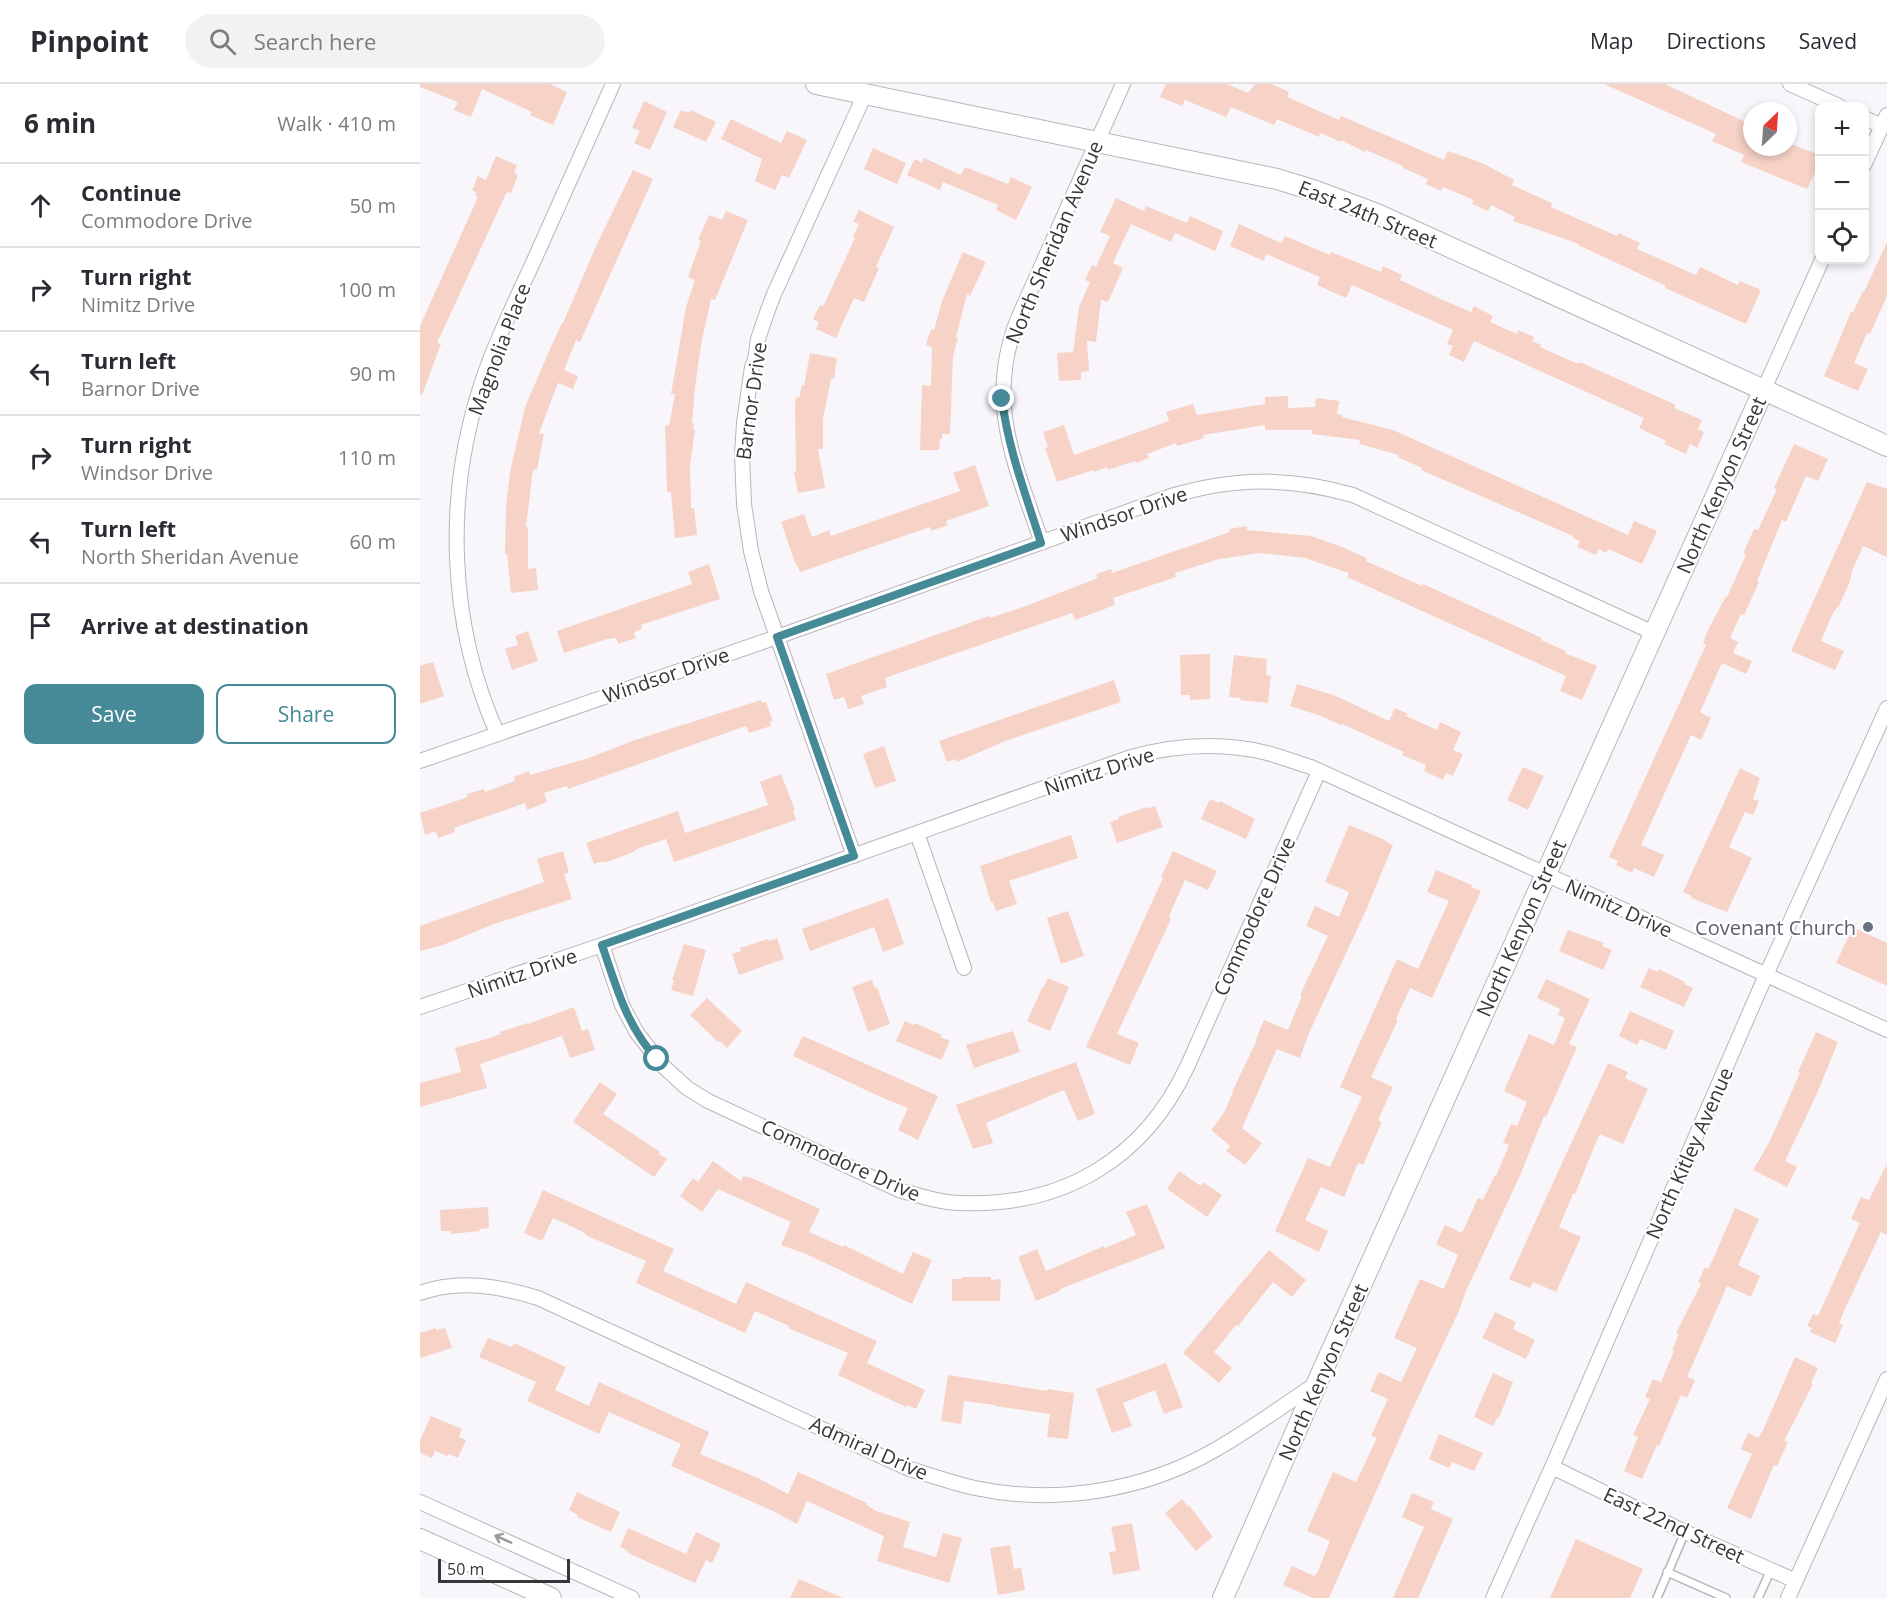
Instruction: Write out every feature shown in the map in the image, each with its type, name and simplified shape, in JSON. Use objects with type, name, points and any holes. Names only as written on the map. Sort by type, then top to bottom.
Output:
[{"type":"street","name":"Magnolia Place","points":[[497,733],[473,665],[461,609],[456,528],[463,456],[474,408],[489,362],[613,84]]},
{"type":"street","name":"East 24th Street","points":[[816,84],[1277,179],[1339,199],[1377,214],[1887,446]]},
{"type":"street","name":"North Sheridan Avenue","points":[[1041,543],[1012,456],[1005,423],[1002,399],[1005,365],[1010,340],[1019,316],[1124,84]]},
{"type":"street","points":[[1790,84],[1830,102]]},
{"type":"street","name":"Barnor Drive","points":[[854,856],[755,568],[744,504],[743,444],[752,367],[771,302],[865,94]]},
{"type":"street","points":[[1868,156],[1885,121],[1869,119]]},
{"type":"street","name":"North Kenyon Street","points":[[1223,1598],[1317,1383],[1820,264]]},
{"type":"street","name":"Windsor Drive","points":[[420,761],[777,637],[1171,496],[1202,487],[1258,480],[1322,486],[1370,502],[1654,633]]},
{"type":"street","name":"North Kitley Avenue","points":[[1493,1598],[1766,975],[1887,708]]},
{"type":"street","name":"Nimitz Drive","points":[[420,1007],[602,945],[1128,758],[1167,749],[1200,746],[1241,748],[1296,761],[1887,1030]]},
{"type":"street","name":"Commodore Drive","points":[[602,945],[619,997],[637,1034],[663,1066],[694,1093],[899,1190],[930,1199],[962,1203],[994,1203],[1026,1199],[1057,1191],[1100,1169],[1138,1139],[1169,1101],[1187,1067],[1319,771]]},
{"type":"street","points":[[917,833],[964,968]]},
{"type":"street","name":"Admiral Drive","points":[[420,1293],[440,1287],[481,1285],[506,1288],[537,1298],[909,1469],[958,1484],[1017,1494],[1084,1493],[1134,1483],[1167,1472],[1235,1438],[1317,1383]]},
{"type":"street","points":[[1788,1598],[1887,1379]]},
{"type":"street","name":"East 22nd Street","points":[[1552,1467],[1685,1532],[1796,1581]]},
{"type":"street","points":[[420,1502],[633,1598]]},
{"type":"street","points":[[420,1539],[551,1598]]},
{"type":"lane","points":[[1657,1598],[1685,1532]]},
{"type":"lane","points":[[1758,1598],[1771,1569]]},
{"type":"lane","points":[[1667,1572],[1726,1598]]},
{"type":"building","points":[[420,84],[550,84],[567,92],[553,125],[530,115],[532,112],[482,89],[471,117],[454,110],[458,102],[420,87]]},
{"type":"building","points":[[1166,84],[1227,84],[1248,93],[1255,84],[1272,84],[1289,92],[1287,97],[1339,120],[1341,116],[1444,160],[1448,151],[1482,163],[1514,180],[1512,185],[1552,203],[1551,207],[1617,236],[1619,233],[1640,243],[1637,249],[1696,275],[1700,267],[1738,285],[1740,281],[1761,290],[1746,324],[1665,288],[1666,286],[1579,244],[1513,221],[1515,217],[1491,205],[1488,211],[1472,204],[1474,200],[1443,187],[1441,191],[1426,184],[1428,179],[1366,150],[1365,152],[1321,133],[1319,137],[1277,119],[1274,125],[1231,107],[1226,117],[1185,100],[1182,106],[1160,97]]},
{"type":"building","points":[[1604,84],[1665,84],[1743,121],[1743,155],[1712,141],[1716,134]]},
{"type":"building","points":[[644,101],[667,112],[650,150],[634,143],[640,131],[632,128]]},
{"type":"building","points":[[681,110],[689,113],[691,110],[716,122],[706,142],[673,127]]},
{"type":"building","points":[[731,119],[781,143],[787,131],[807,140],[789,178],[782,175],[775,190],[755,181],[762,159],[721,139]]},
{"type":"building","points":[[1797,146],[1815,153],[1815,173],[1807,189],[1741,162],[1744,156],[1797,156]]},
{"type":"building","points":[[873,148],[906,163],[897,184],[864,169]]},
{"type":"building","points":[[496,156],[517,165],[514,173],[518,175],[511,193],[507,192],[503,200],[437,343],[441,344],[422,395],[420,395],[420,326],[478,197],[475,196],[477,193],[472,190],[478,176],[486,180]]},
{"type":"building","points":[[924,158],[961,175],[965,167],[1008,184],[1011,177],[1032,187],[1016,220],[996,210],[998,205],[943,182],[940,190],[907,175],[915,159],[922,163]]},
{"type":"building","points":[[633,170],[653,179],[580,342],[576,340],[564,370],[578,376],[573,389],[558,383],[539,433],[544,434],[537,470],[533,469],[526,527],[528,527],[528,569],[536,568],[538,590],[511,593],[507,554],[505,554],[506,505],[510,472],[525,407],[597,244]]},
{"type":"building","points":[[1116,198],[1144,211],[1146,206],[1187,223],[1190,216],[1223,231],[1215,251],[1175,233],[1171,242],[1131,224],[1113,263],[1123,268],[1108,302],[1101,300],[1096,342],[1087,341],[1089,371],[1081,372],[1081,380],[1059,381],[1057,353],[1073,352],[1079,307],[1090,282],[1085,280],[1092,265],[1096,267],[1110,236],[1100,232]]},
{"type":"building","points":[[859,210],[894,227],[876,267],[879,268],[864,302],[854,298],[836,338],[816,329],[819,322],[813,319],[820,305],[823,306],[855,238],[853,237],[859,224],[853,222]]},
{"type":"building","points":[[726,211],[748,220],[715,300],[711,299],[701,345],[695,388],[692,423],[694,423],[693,429],[695,430],[690,465],[691,508],[694,508],[697,535],[675,538],[671,492],[667,492],[665,425],[669,426],[675,394],[671,394],[686,307],[695,280],[688,277],[701,241],[698,240],[709,215],[722,220]]},
{"type":"building","points":[[1239,224],[1281,243],[1285,236],[1330,255],[1331,252],[1381,272],[1383,266],[1402,275],[1400,280],[1443,300],[1471,312],[1474,306],[1493,316],[1490,322],[1517,334],[1518,330],[1534,337],[1532,341],[1541,345],[1540,347],[1578,364],[1580,362],[1676,405],[1674,408],[1702,420],[1698,429],[1704,432],[1697,448],[1690,444],[1686,454],[1664,444],[1666,441],[1639,428],[1644,418],[1474,341],[1464,362],[1449,355],[1453,346],[1447,344],[1453,330],[1352,285],[1346,298],[1317,285],[1320,277],[1266,254],[1264,261],[1230,246]]},
{"type":"building","points":[[1887,242],[1887,296],[1854,363],[1868,369],[1858,391],[1824,376],[1851,312],[1864,292]]},
{"type":"building","points":[[963,252],[986,262],[970,296],[967,294],[956,337],[958,337],[953,357],[950,434],[942,434],[939,450],[920,450],[922,385],[931,386],[932,347],[926,345],[931,329],[934,330],[942,301]]},
{"type":"building","points":[[810,353],[837,358],[823,419],[823,449],[818,449],[825,488],[798,493],[794,472],[796,471],[795,405],[796,397],[799,398],[802,385],[804,386]]},
{"type":"building","points":[[1288,396],[1288,408],[1315,407],[1316,398],[1339,401],[1337,414],[1342,417],[1393,430],[1628,535],[1634,521],[1657,531],[1642,564],[1608,549],[1606,553],[1599,549],[1596,555],[1577,547],[1580,541],[1573,536],[1421,470],[1422,468],[1398,457],[1399,455],[1359,444],[1360,440],[1312,434],[1312,430],[1265,430],[1265,425],[1203,435],[1204,438],[1177,446],[1176,443],[1147,454],[1149,458],[1136,463],[1135,461],[1108,470],[1107,467],[1094,472],[1093,470],[1057,482],[1045,448],[1048,447],[1043,432],[1064,425],[1074,455],[1169,421],[1166,412],[1193,404],[1197,415],[1265,404],[1265,397]]},
{"type":"building","points":[[1794,444],[1828,459],[1818,481],[1806,476],[1786,522],[1782,520],[1757,581],[1759,582],[1744,615],[1741,614],[1730,638],[1738,642],[1733,653],[1752,661],[1746,674],[1722,663],[1700,712],[1711,718],[1701,740],[1691,735],[1641,845],[1664,855],[1654,877],[1634,868],[1632,873],[1616,865],[1618,861],[1609,857],[1706,645],[1703,643],[1708,630],[1727,597],[1746,555],[1743,554],[1754,529],[1758,530],[1777,489],[1774,488]]},
{"type":"building","points":[[975,465],[989,506],[946,521],[948,525],[931,531],[930,527],[800,572],[781,522],[804,514],[812,537],[829,530],[831,536],[960,491],[953,473]]},
{"type":"building","points":[[1867,482],[1887,489],[1887,557],[1863,546],[1850,581],[1821,641],[1844,651],[1835,670],[1791,651]]},
{"type":"building","points":[[1247,526],[1247,530],[1311,536],[1342,547],[1367,558],[1366,561],[1542,638],[1541,640],[1566,651],[1565,653],[1597,666],[1582,700],[1560,691],[1566,676],[1347,577],[1349,573],[1305,558],[1260,553],[1219,559],[1175,573],[1176,577],[1113,598],[1115,605],[1075,620],[1072,613],[885,678],[887,687],[861,696],[864,704],[848,709],[844,697],[834,700],[826,674],[989,616],[990,618],[1023,607],[1098,578],[1096,574],[1111,569],[1112,573],[1230,532],[1229,529]]},
{"type":"building","points":[[709,564],[720,599],[641,625],[642,629],[634,632],[636,638],[618,644],[616,638],[607,639],[564,653],[557,631],[692,584],[688,572]]},
{"type":"building","points":[[528,631],[538,661],[512,670],[505,649],[518,645],[515,636]]},
{"type":"building","points":[[1210,654],[1210,699],[1190,700],[1190,695],[1181,695],[1180,655]]},
{"type":"building","points":[[1234,655],[1267,659],[1266,675],[1271,676],[1268,703],[1229,697]]},
{"type":"building","points":[[433,662],[444,696],[420,704],[420,666]]},
{"type":"building","points":[[1114,680],[1121,702],[1005,741],[957,762],[956,759],[947,762],[939,741]]},
{"type":"building","points":[[1297,684],[1336,696],[1389,721],[1395,708],[1408,714],[1406,716],[1437,730],[1440,722],[1461,732],[1453,750],[1463,754],[1453,776],[1446,773],[1443,780],[1424,771],[1426,765],[1402,755],[1404,752],[1342,724],[1290,706]]},
{"type":"building","points":[[761,700],[762,703],[766,702],[773,721],[770,722],[771,726],[749,733],[746,726],[568,789],[567,786],[544,793],[547,802],[527,810],[525,803],[454,828],[455,832],[438,838],[436,831],[425,835],[420,813],[468,797],[467,794],[484,789],[485,792],[515,781],[514,777],[529,771],[530,775],[589,758],[632,741]]},
{"type":"building","points":[[884,746],[896,781],[875,788],[863,754]]},
{"type":"building","points":[[1523,767],[1544,776],[1528,810],[1507,800]]},
{"type":"building","points":[[1740,768],[1760,778],[1753,799],[1759,801],[1753,815],[1745,812],[1729,847],[1752,858],[1727,912],[1691,898],[1692,896],[1683,892]]},
{"type":"building","points":[[781,774],[795,810],[793,810],[796,820],[674,862],[666,839],[604,863],[603,861],[594,864],[586,843],[678,811],[685,833],[768,805],[760,782]]},
{"type":"building","points":[[1210,799],[1219,803],[1220,801],[1255,819],[1246,839],[1201,819]]},
{"type":"building","points":[[1155,806],[1163,827],[1117,843],[1110,822],[1119,819],[1118,817]]},
{"type":"building","points":[[1349,825],[1393,845],[1300,1058],[1277,1049],[1242,1128],[1262,1143],[1245,1165],[1226,1151],[1230,1146],[1211,1130],[1224,1113],[1264,1020],[1288,1030],[1302,996],[1300,995],[1328,936],[1306,926],[1315,906],[1339,917],[1349,892],[1325,882]]},
{"type":"building","points":[[1071,835],[1078,858],[1009,881],[1017,904],[996,911],[993,902],[991,903],[980,866]]},
{"type":"building","points":[[563,851],[569,873],[564,874],[572,899],[420,951],[420,926],[544,882],[537,859]]},
{"type":"building","points":[[1173,851],[1217,871],[1208,890],[1185,880],[1172,909],[1169,918],[1171,919],[1117,1034],[1139,1043],[1130,1065],[1086,1047],[1163,878],[1161,877]]},
{"type":"building","points":[[1436,870],[1481,891],[1432,998],[1410,988],[1396,1019],[1398,1020],[1371,1077],[1393,1087],[1378,1120],[1382,1122],[1363,1165],[1358,1163],[1344,1197],[1321,1187],[1305,1220],[1328,1231],[1319,1252],[1275,1231],[1308,1158],[1330,1167],[1362,1097],[1340,1087],[1397,959],[1418,969],[1449,901],[1427,892]]},
{"type":"building","points":[[888,898],[904,944],[883,952],[874,927],[810,951],[802,929]]},
{"type":"building","points":[[1068,911],[1084,956],[1061,964],[1047,918]]},
{"type":"building","points":[[1853,927],[1887,943],[1887,986],[1836,963]]},
{"type":"building","points":[[1568,930],[1604,943],[1602,946],[1612,950],[1603,970],[1559,951]]},
{"type":"building","points":[[777,938],[784,959],[739,975],[732,954],[741,951],[740,948]]},
{"type":"building","points":[[684,944],[706,950],[693,996],[671,990]]},
{"type":"building","points":[[1649,968],[1658,972],[1659,969],[1693,988],[1684,1007],[1640,987]]},
{"type":"building","points":[[1048,978],[1069,987],[1050,1031],[1027,1021]]},
{"type":"building","points":[[1546,979],[1590,999],[1569,1044],[1577,1047],[1329,1598],[1313,1598],[1283,1585],[1292,1566],[1314,1576],[1318,1571],[1330,1541],[1307,1531],[1333,1472],[1356,1482],[1377,1438],[1371,1436],[1388,1399],[1370,1391],[1379,1372],[1401,1382],[1417,1348],[1394,1338],[1420,1279],[1444,1289],[1458,1255],[1436,1244],[1445,1225],[1462,1233],[1478,1198],[1483,1200],[1496,1176],[1509,1145],[1503,1143],[1511,1124],[1517,1126],[1527,1102],[1504,1091],[1529,1034],[1554,1045],[1565,1018],[1558,1015],[1560,1009],[1537,998]]},
{"type":"building","points":[[872,980],[875,988],[877,987],[890,1024],[868,1032],[852,987]]},
{"type":"building","points":[[707,998],[742,1031],[727,1048],[690,1015]]},
{"type":"building","points":[[574,1007],[582,1031],[588,1029],[595,1050],[570,1058],[562,1036],[480,1064],[487,1088],[420,1107],[420,1083],[461,1072],[455,1048]]},
{"type":"building","points":[[1630,1011],[1674,1031],[1666,1050],[1640,1039],[1637,1045],[1619,1036]]},
{"type":"building","points":[[905,1021],[942,1035],[940,1037],[950,1041],[941,1060],[896,1041]]},
{"type":"building","points":[[1013,1031],[1020,1052],[974,1068],[966,1045]]},
{"type":"building","points":[[1816,1032],[1838,1042],[1785,1161],[1797,1167],[1787,1187],[1753,1170],[1769,1143]]},
{"type":"building","points":[[803,1036],[938,1096],[918,1140],[898,1130],[908,1108],[793,1056]]},
{"type":"building","points":[[1076,1062],[1095,1114],[1078,1121],[1064,1090],[986,1123],[993,1143],[973,1149],[956,1105]]},
{"type":"building","points":[[1608,1063],[1628,1072],[1625,1078],[1648,1089],[1623,1144],[1600,1134],[1597,1140],[1559,1227],[1581,1237],[1556,1292],[1533,1282],[1530,1288],[1509,1279]]},
{"type":"building","points":[[600,1082],[617,1094],[603,1114],[667,1159],[654,1177],[573,1122]]},
{"type":"building","points":[[713,1161],[741,1181],[743,1176],[752,1178],[820,1209],[809,1232],[843,1247],[844,1245],[903,1274],[913,1252],[932,1260],[912,1304],[806,1254],[781,1245],[791,1222],[718,1189],[702,1212],[680,1196],[693,1178],[698,1182]]},
{"type":"building","points":[[1887,1164],[1887,1235],[1881,1232],[1839,1323],[1843,1325],[1835,1343],[1810,1332],[1812,1328],[1807,1326],[1813,1314],[1818,1316],[1860,1223],[1851,1219],[1861,1197],[1869,1200]]},
{"type":"building","points":[[1179,1171],[1201,1186],[1203,1182],[1222,1195],[1207,1217],[1167,1189]]},
{"type":"building","points":[[543,1190],[674,1249],[663,1271],[736,1304],[746,1282],[877,1341],[867,1363],[925,1390],[916,1409],[907,1405],[906,1407],[838,1375],[848,1353],[788,1328],[789,1326],[755,1311],[745,1333],[636,1283],[646,1261],[585,1235],[553,1218],[542,1241],[524,1233]]},
{"type":"building","points":[[1147,1204],[1165,1248],[1060,1289],[1036,1301],[1018,1257],[1037,1249],[1046,1271],[1104,1246],[1105,1248],[1136,1235],[1126,1212]]},
{"type":"building","points":[[488,1207],[489,1228],[451,1234],[451,1231],[441,1231],[440,1210]]},
{"type":"building","points":[[1735,1208],[1759,1219],[1738,1265],[1760,1276],[1751,1297],[1727,1286],[1687,1377],[1695,1380],[1687,1398],[1681,1395],[1642,1479],[1624,1471],[1638,1437],[1633,1435],[1650,1399],[1645,1397],[1653,1379],[1661,1382],[1674,1351],[1672,1350],[1679,1334],[1676,1333],[1701,1284],[1698,1282],[1705,1267],[1708,1269],[1715,1255]]},
{"type":"building","points":[[1269,1250],[1306,1280],[1292,1297],[1273,1282],[1238,1326],[1236,1325],[1214,1352],[1232,1368],[1219,1383],[1183,1353]]},
{"type":"building","points":[[962,1277],[1001,1279],[1000,1301],[952,1301],[952,1279],[962,1279]]},
{"type":"building","points":[[1495,1312],[1516,1322],[1513,1329],[1535,1340],[1526,1359],[1482,1338]]},
{"type":"building","points":[[436,1328],[436,1330],[445,1328],[452,1348],[420,1358],[420,1333]]},
{"type":"building","points":[[488,1338],[512,1347],[514,1343],[566,1367],[555,1390],[589,1406],[599,1382],[709,1432],[700,1454],[758,1478],[788,1494],[798,1472],[867,1503],[866,1505],[873,1510],[910,1522],[903,1547],[936,1557],[943,1533],[962,1538],[949,1583],[877,1561],[884,1536],[807,1501],[797,1524],[671,1466],[681,1444],[609,1412],[599,1434],[527,1401],[536,1382],[479,1357]]},
{"type":"building","points":[[1795,1357],[1818,1368],[1811,1383],[1813,1384],[1784,1441],[1788,1442],[1777,1466],[1774,1465],[1751,1519],[1727,1508],[1752,1454],[1741,1449],[1748,1433],[1758,1438],[1763,1430]]},
{"type":"building","points":[[1166,1363],[1183,1407],[1164,1414],[1155,1390],[1123,1403],[1132,1426],[1112,1433],[1096,1389]]},
{"type":"building","points":[[1493,1373],[1513,1382],[1499,1418],[1493,1426],[1474,1417]]},
{"type":"building","points":[[948,1375],[1047,1391],[1048,1389],[1074,1393],[1068,1439],[1047,1437],[1050,1414],[995,1405],[964,1401],[961,1424],[941,1421]]},
{"type":"building","points":[[431,1416],[462,1429],[459,1437],[466,1440],[458,1458],[435,1451],[432,1458],[420,1453],[420,1441]]},
{"type":"building","points":[[1439,1434],[1483,1453],[1474,1471],[1452,1462],[1449,1468],[1429,1459]]},
{"type":"building","points":[[577,1492],[620,1512],[611,1532],[577,1517],[578,1515],[569,1510]]},
{"type":"building","points":[[1412,1493],[1434,1502],[1431,1509],[1453,1519],[1418,1598],[1393,1598],[1424,1527],[1402,1517]]},
{"type":"building","points":[[1182,1499],[1213,1537],[1196,1551],[1165,1513]]},
{"type":"building","points":[[1132,1523],[1140,1570],[1113,1575],[1109,1552],[1116,1551],[1111,1527]]},
{"type":"building","points":[[628,1528],[686,1554],[696,1532],[721,1544],[712,1563],[706,1560],[695,1583],[628,1553],[620,1547]]},
{"type":"building","points":[[1576,1539],[1643,1569],[1630,1598],[1550,1598]]},
{"type":"building","points":[[1010,1545],[1014,1569],[1021,1568],[1025,1590],[998,1595],[990,1548]]},
{"type":"building","points":[[799,1579],[843,1598],[790,1598]]},
{"type":"place","name":"Covenant Church","points":[[1868,927]]},
{"type":"route","points":[[657,1059],[637,1034],[629,1019],[619,997],[602,945],[854,856],[777,637],[1041,543],[1010,448],[1002,399]]}]
